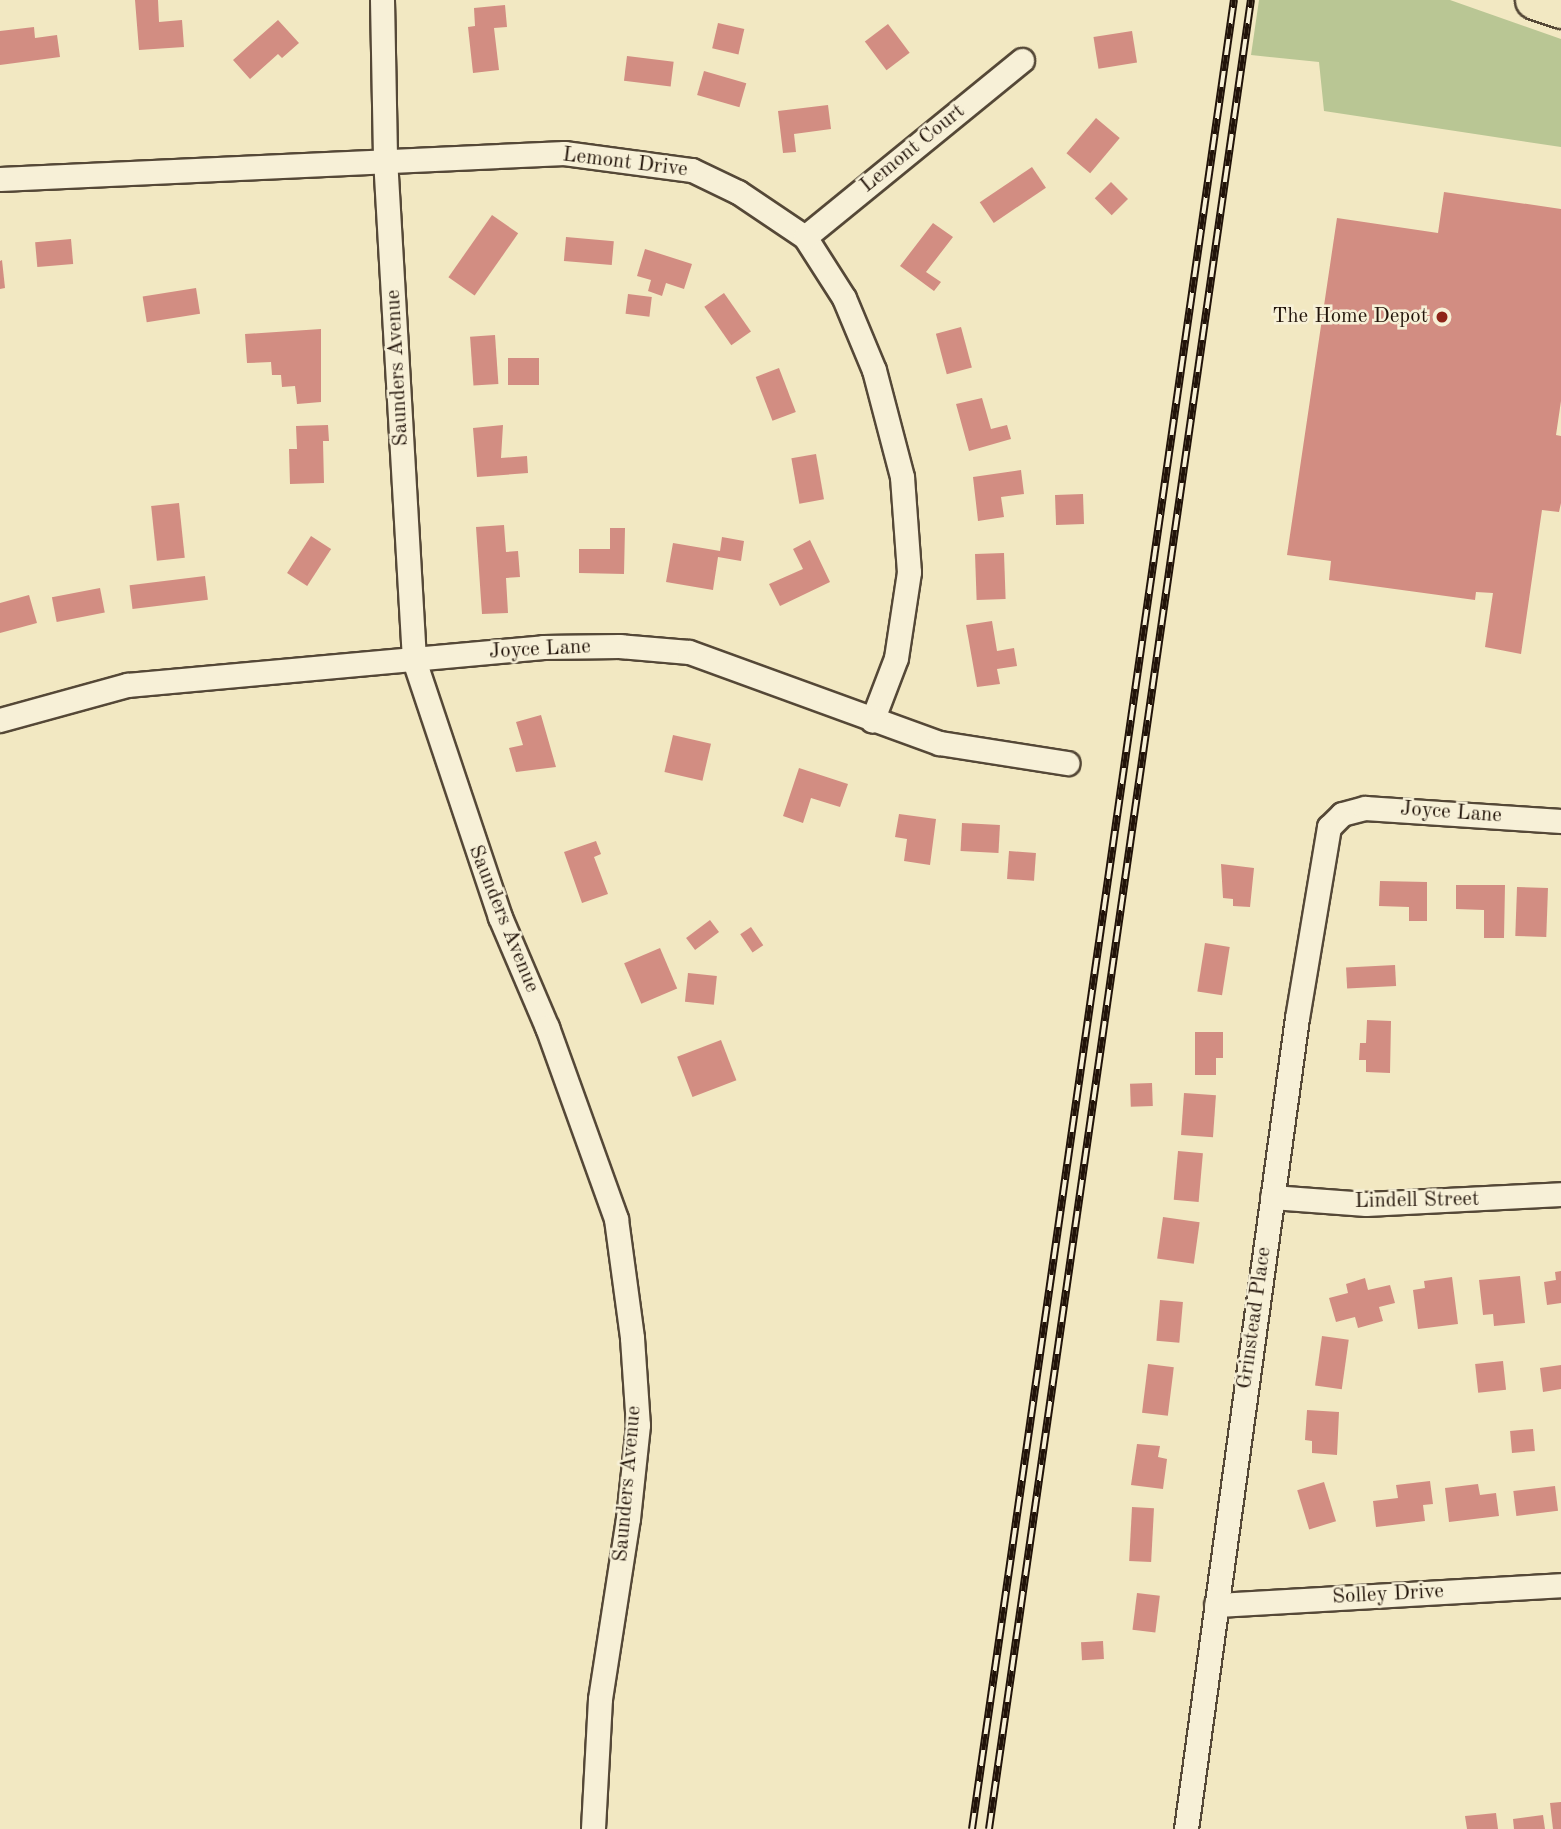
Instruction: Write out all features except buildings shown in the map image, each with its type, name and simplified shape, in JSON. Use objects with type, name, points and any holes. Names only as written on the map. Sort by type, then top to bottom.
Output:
[{"type":"highway","points":[[1535,0],[1561,9]]},
{"type":"street","name":"Saunders Avenue","points":[[382,0],[385,158],[414,660],[472,843],[590,1140],[616,1219],[638,1424],[628,1518],[600,1699],[593,1829]]},
{"type":"street","name":"Lemont Court","points":[[804,237],[1022,60]]},
{"type":"street","name":"Lemont Drive","points":[[0,179],[385,158],[564,153],[692,170],[738,192],[804,237],[844,298],[874,370],[902,477],[909,572],[896,658],[872,721]]},
{"type":"street","name":"Joyce Lane","points":[[0,720],[127,685],[543,647],[619,646],[689,652],[872,721],[993,755],[1067,763]]},
{"type":"street","name":"Joyce Lane","points":[[1342,814],[1365,808],[1561,821]]},
{"type":"street","name":"Grinstead Place","points":[[1186,1829],[1272,1197],[1329,827],[1342,814]]},
{"type":"street","name":"Lindell Street","points":[[1272,1197],[1393,1203],[1561,1194]]},
{"type":"street","name":"Solley Drive","points":[[1216,1605],[1561,1585]]},
{"type":"green space","points":[[1259,0],[1450,0],[1561,39],[1561,147],[1324,111],[1319,62],[1251,55]]},
{"type":"railway","points":[[972,1829],[1234,0]]},
{"type":"railway","points":[[989,1829],[1251,0]]},
{"type":"place","name":"The Home Depot","points":[[1442,317]]}]
